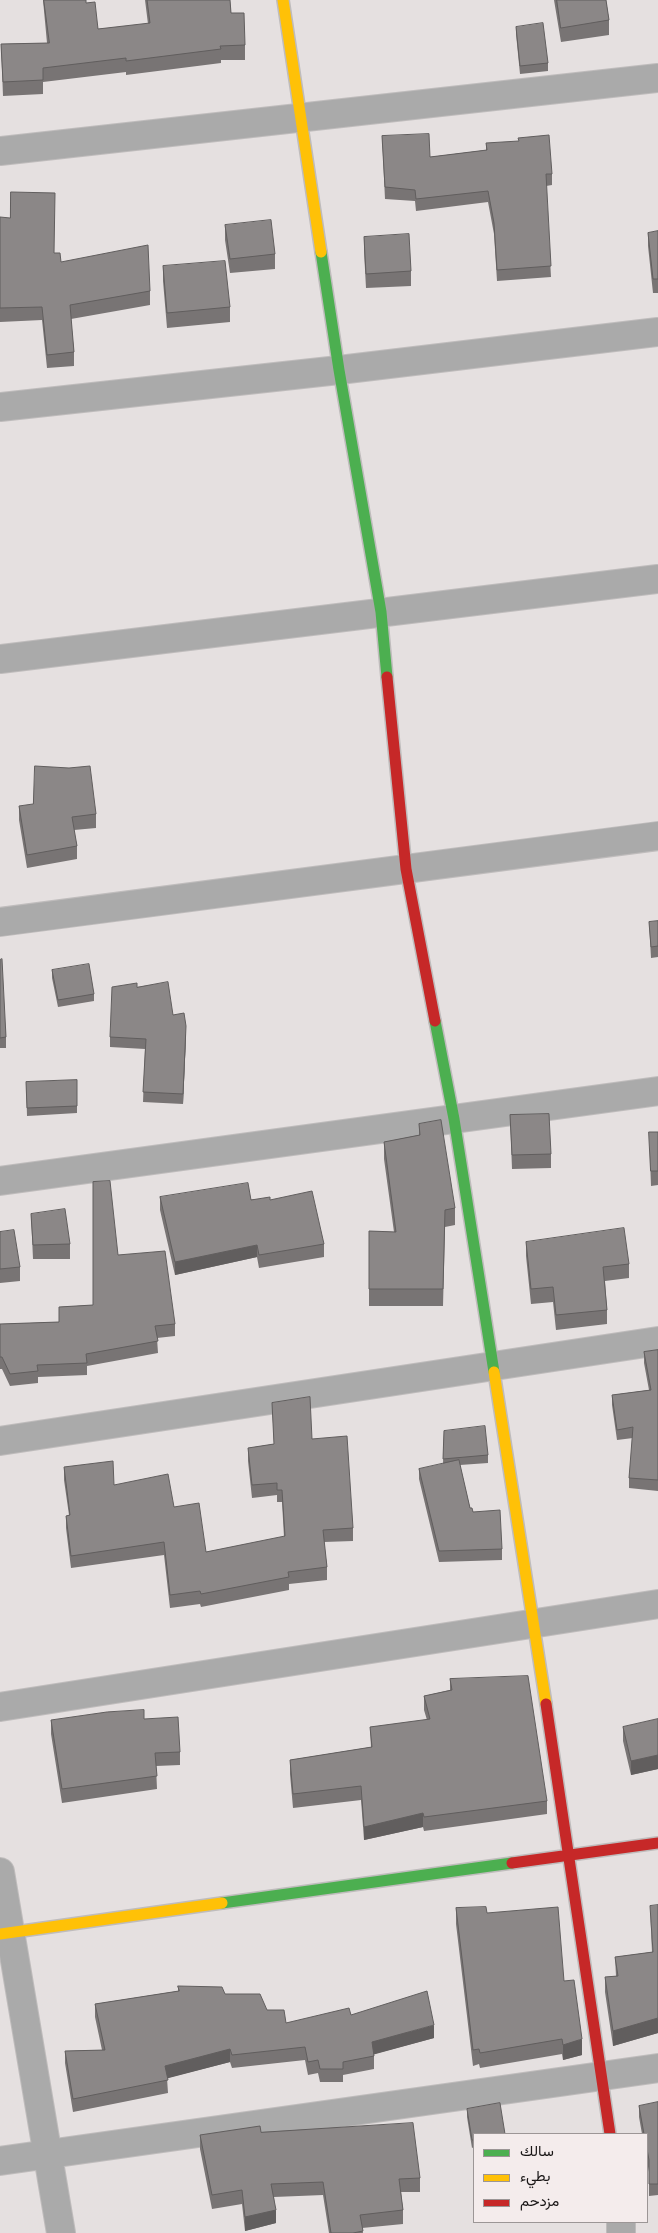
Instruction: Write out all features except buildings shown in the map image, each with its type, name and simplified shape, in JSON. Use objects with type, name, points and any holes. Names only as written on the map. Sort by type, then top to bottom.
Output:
[{"type":"street","points":[[284,0],[339,370],[381,612],[406,869],[454,1119],[534,1622],[610,2133]]},
{"type":"street","points":[[0,151],[658,78]]},
{"type":"street","points":[[0,407],[339,370],[658,332]]},
{"type":"street","points":[[0,659],[658,579]]},
{"type":"street","points":[[0,922],[658,836]]},
{"type":"street","points":[[0,1181],[658,1091]]},
{"type":"street","points":[[0,1441],[658,1341]]},
{"type":"street","points":[[0,1707],[658,1604]]},
{"type":"street","points":[[5,1934],[658,1842]]},
{"type":"street","points":[[0,1872],[5,1934],[49,2153],[61,2233]]},
{"type":"street","points":[[0,2161],[658,2068]]},
{"type":"traffic: fast","points":[[321,252],[339,370],[381,612],[387,677]]},
{"type":"traffic: fast","points":[[435,1021],[454,1119],[494,1372]]},
{"type":"traffic: fast","points":[[222,1903],[512,1863]]},
{"type":"traffic: slow","points":[[283,0],[321,252]]},
{"type":"traffic: slow","points":[[494,1372],[546,1704]]},
{"type":"traffic: slow","points":[[0,1934],[222,1903]]},
{"type":"traffic: jam","points":[[387,677],[406,869],[435,1021]]},
{"type":"traffic: jam","points":[[546,1704],[610,2133]]},
{"type":"traffic: jam","points":[[512,1863],[658,1843]]}]
